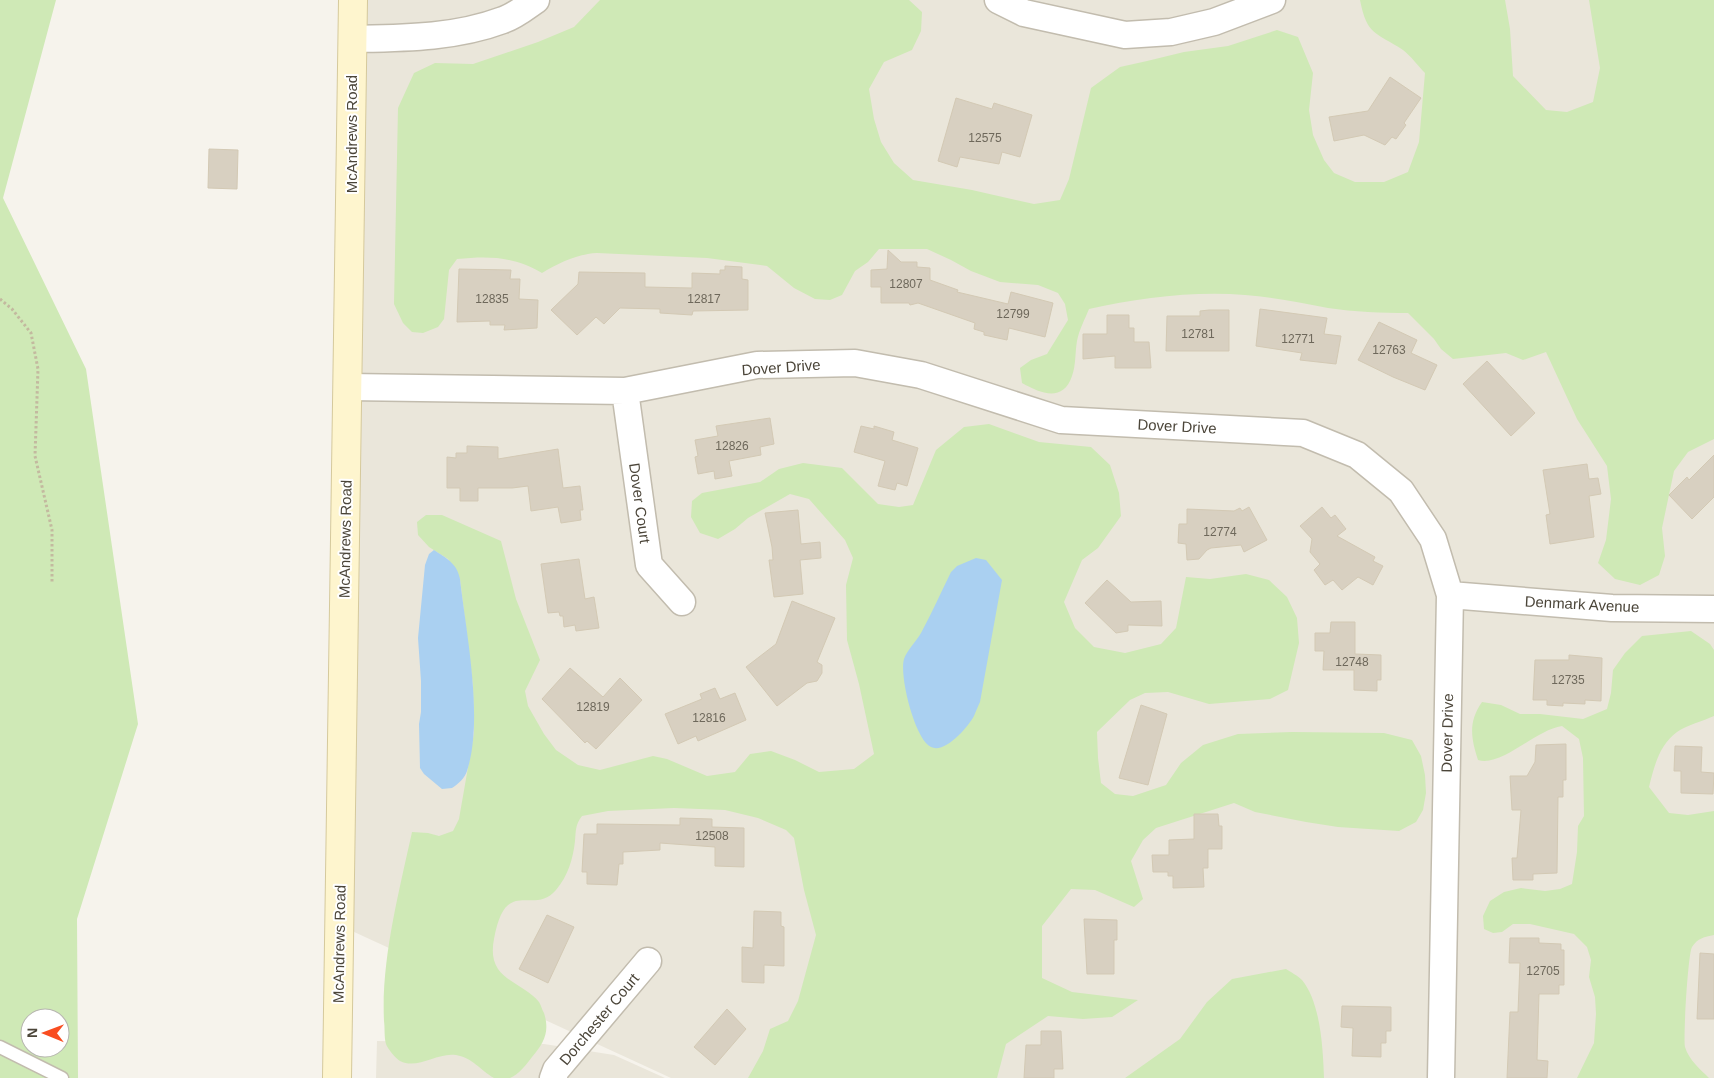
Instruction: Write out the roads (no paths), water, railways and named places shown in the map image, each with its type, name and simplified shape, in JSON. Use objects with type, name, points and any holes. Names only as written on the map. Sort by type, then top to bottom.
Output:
[{"type":"main road","name":"McAndrews Road","points":[[337,1078],[351,71],[354,39],[353,0]]},
{"type":"street","points":[[354,39],[415,38],[460,33],[505,20],[536,0]]},
{"type":"street","points":[[998,0],[1024,13],[1091,29],[1124,34],[1171,32],[1214,22],[1272,0]]},
{"type":"street","name":"Dover Drive","points":[[348,387],[625,391],[757,365],[855,363],[921,375],[1061,420],[1303,433],[1357,455],[1402,491],[1433,540],[1450,595],[1441,1078]]},
{"type":"street","name":"Dover Court","points":[[625,391],[649,565],[682,602]]},
{"type":"street","name":"Denmark Avenue","points":[[1450,595],[1612,608],[1714,609]]},
{"type":"street","name":"Dorchester Court","points":[[553,1078],[556,1070],[648,961]]},
{"type":"lane","points":[[0,1046],[62,1078]]},
{"type":"water","points":[[434,550],[447,558],[459,573],[474,702],[472,750],[466,774],[452,788],[442,789],[424,774],[420,768],[419,724],[421,681],[418,638],[425,565],[429,554]]},
{"type":"water","points":[[976,558],[986,560],[1002,580],[980,702],[971,721],[956,738],[943,747],[931,747],[919,733],[914,721],[906,692],[904,659],[921,633],[951,572],[957,566]]}]
